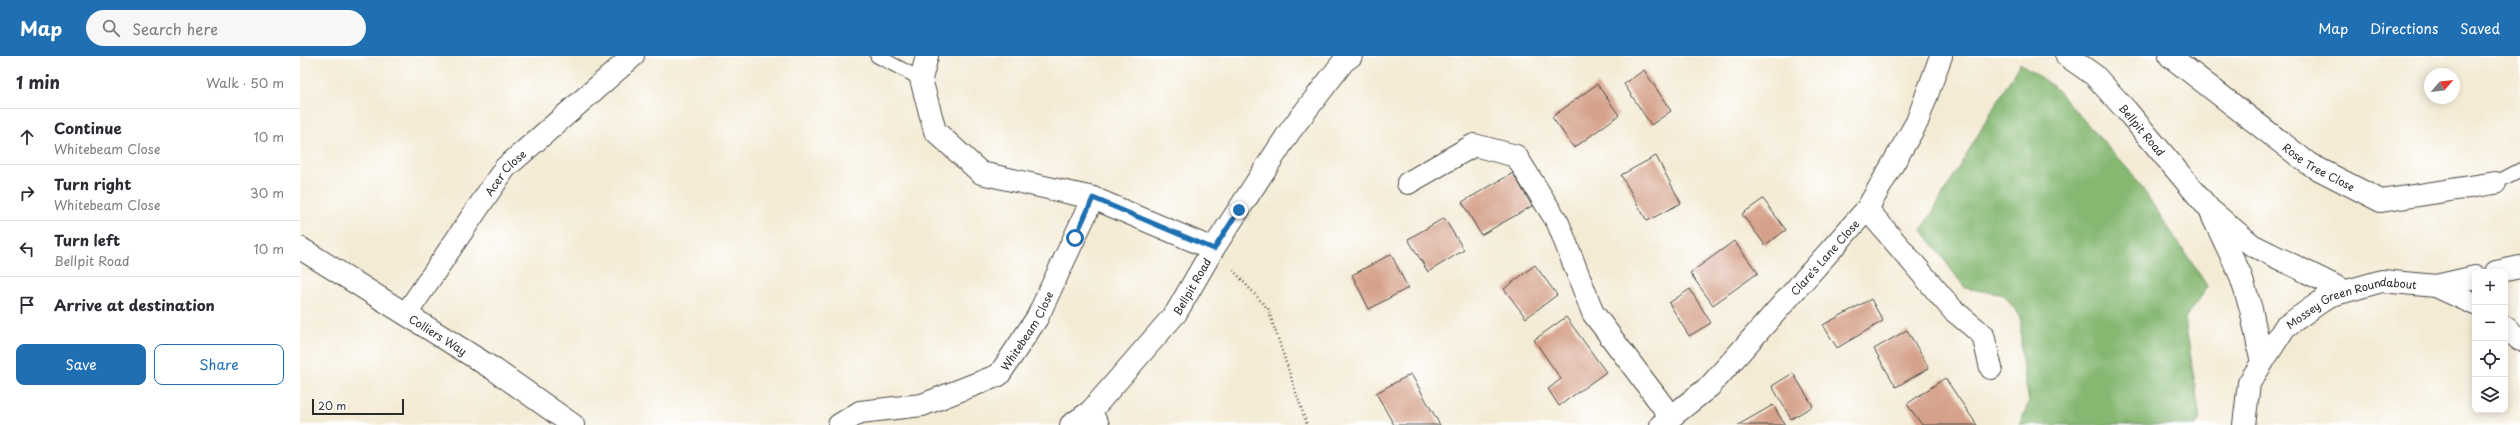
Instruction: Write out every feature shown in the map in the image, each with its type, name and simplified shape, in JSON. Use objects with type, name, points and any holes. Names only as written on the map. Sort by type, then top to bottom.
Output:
[{"type":"street","name":"Acer Close","points":[[406,314],[505,168],[633,56]]},
{"type":"street","points":[[927,56],[921,79],[935,131],[980,173],[1093,198],[1214,249]]},
{"type":"street","name":"Bellpit Road","points":[[1071,425],[1094,419],[1176,313],[1214,249],[1290,131],[1344,61],[1351,56]]},
{"type":"street","name":"Clare's Lane Close","points":[[1666,421],[1710,386],[1867,209],[1917,122],[1941,56]]},
{"type":"street","name":"Bellpit Road","points":[[2067,56],[2094,75],[2110,92],[2210,210],[2252,245],[2345,292]]},
{"type":"street","name":"Rose Tree Close","points":[[2170,56],[2309,164],[2381,201],[2495,183]]},
{"type":"street","points":[[1408,183],[1474,145],[1516,156],[1558,223],[1592,313],[1666,421]]},
{"type":"street","name":"Whitebeam Close","points":[[840,425],[860,412],[922,405],[999,375],[1037,318],[1093,198]]},
{"type":"street","points":[[1867,209],[1953,310],[1983,335],[1991,368]]},
{"type":"street","name":"Bellpit Road","points":[[2210,210],[2240,274],[2251,310],[2262,363]]},
{"type":"street","name":"Colliers Way","points":[[300,248],[495,370],[573,425]]},
{"type":"street","points":[[2508,270],[2520,267]]},
{"type":"street","points":[[2436,286],[2472,278]]},
{"type":"street","name":"Mossey Green Roundabout","points":[[2244,425],[2250,383],[2262,363],[2286,327],[2329,296],[2382,281],[2436,286],[2472,303]]},
{"type":"street","points":[[2508,330],[2520,340]]},
{"type":"lane","points":[[877,56],[921,79]]},
{"type":"lane","points":[[2495,183],[2520,170]]},
{"type":"path","points":[[1214,249],[1268,309],[1307,425]]},
{"type":"green space","points":[[2020,63],[2054,87],[2134,176],[2208,287],[2185,319],[2200,418],[2196,425],[2019,425],[2029,402],[2021,355],[2021,317],[2004,295],[1965,288],[1922,230]]},
{"type":"building","points":[[1644,70],[1671,111],[1651,125],[1624,84]]},
{"type":"building","points":[[1597,84],[1619,115],[1574,148],[1552,117]]},
{"type":"building","points":[[1656,156],[1681,203],[1647,221],[1621,175]]},
{"type":"building","points":[[1513,173],[1532,206],[1481,235],[1462,202]]},
{"type":"building","points":[[1763,199],[1786,230],[1765,245],[1742,214]]},
{"type":"building","points":[[1444,218],[1464,250],[1428,272],[1408,239]]},
{"type":"building","points":[[1734,241],[1758,273],[1713,305],[1690,273]]},
{"type":"building","points":[[1391,254],[1408,288],[1369,309],[1352,275]]},
{"type":"building","points":[[1535,265],[1557,295],[1526,318],[1504,289]]},
{"type":"building","points":[[1690,289],[1711,323],[1689,336],[1669,303]]},
{"type":"building","points":[[1871,299],[1883,321],[1837,348],[1823,325]]},
{"type":"building","points":[[1566,317],[1606,372],[1559,406],[1548,389],[1561,379],[1534,340]]},
{"type":"building","points":[[1907,330],[1929,368],[1896,387],[1874,349]]},
{"type":"building","points":[[1793,373],[1813,406],[1791,419],[1772,386]]},
{"type":"building","points":[[1411,374],[1440,425],[1394,425],[1376,393]]},
{"type":"building","points":[[1945,378],[1977,425],[1922,425],[1907,404]]},
{"type":"building","points":[[1773,405],[1785,425],[1738,425]]},
{"type":"route","points":[[1075,238],[1093,198],[1214,249],[1239,210]]}]
